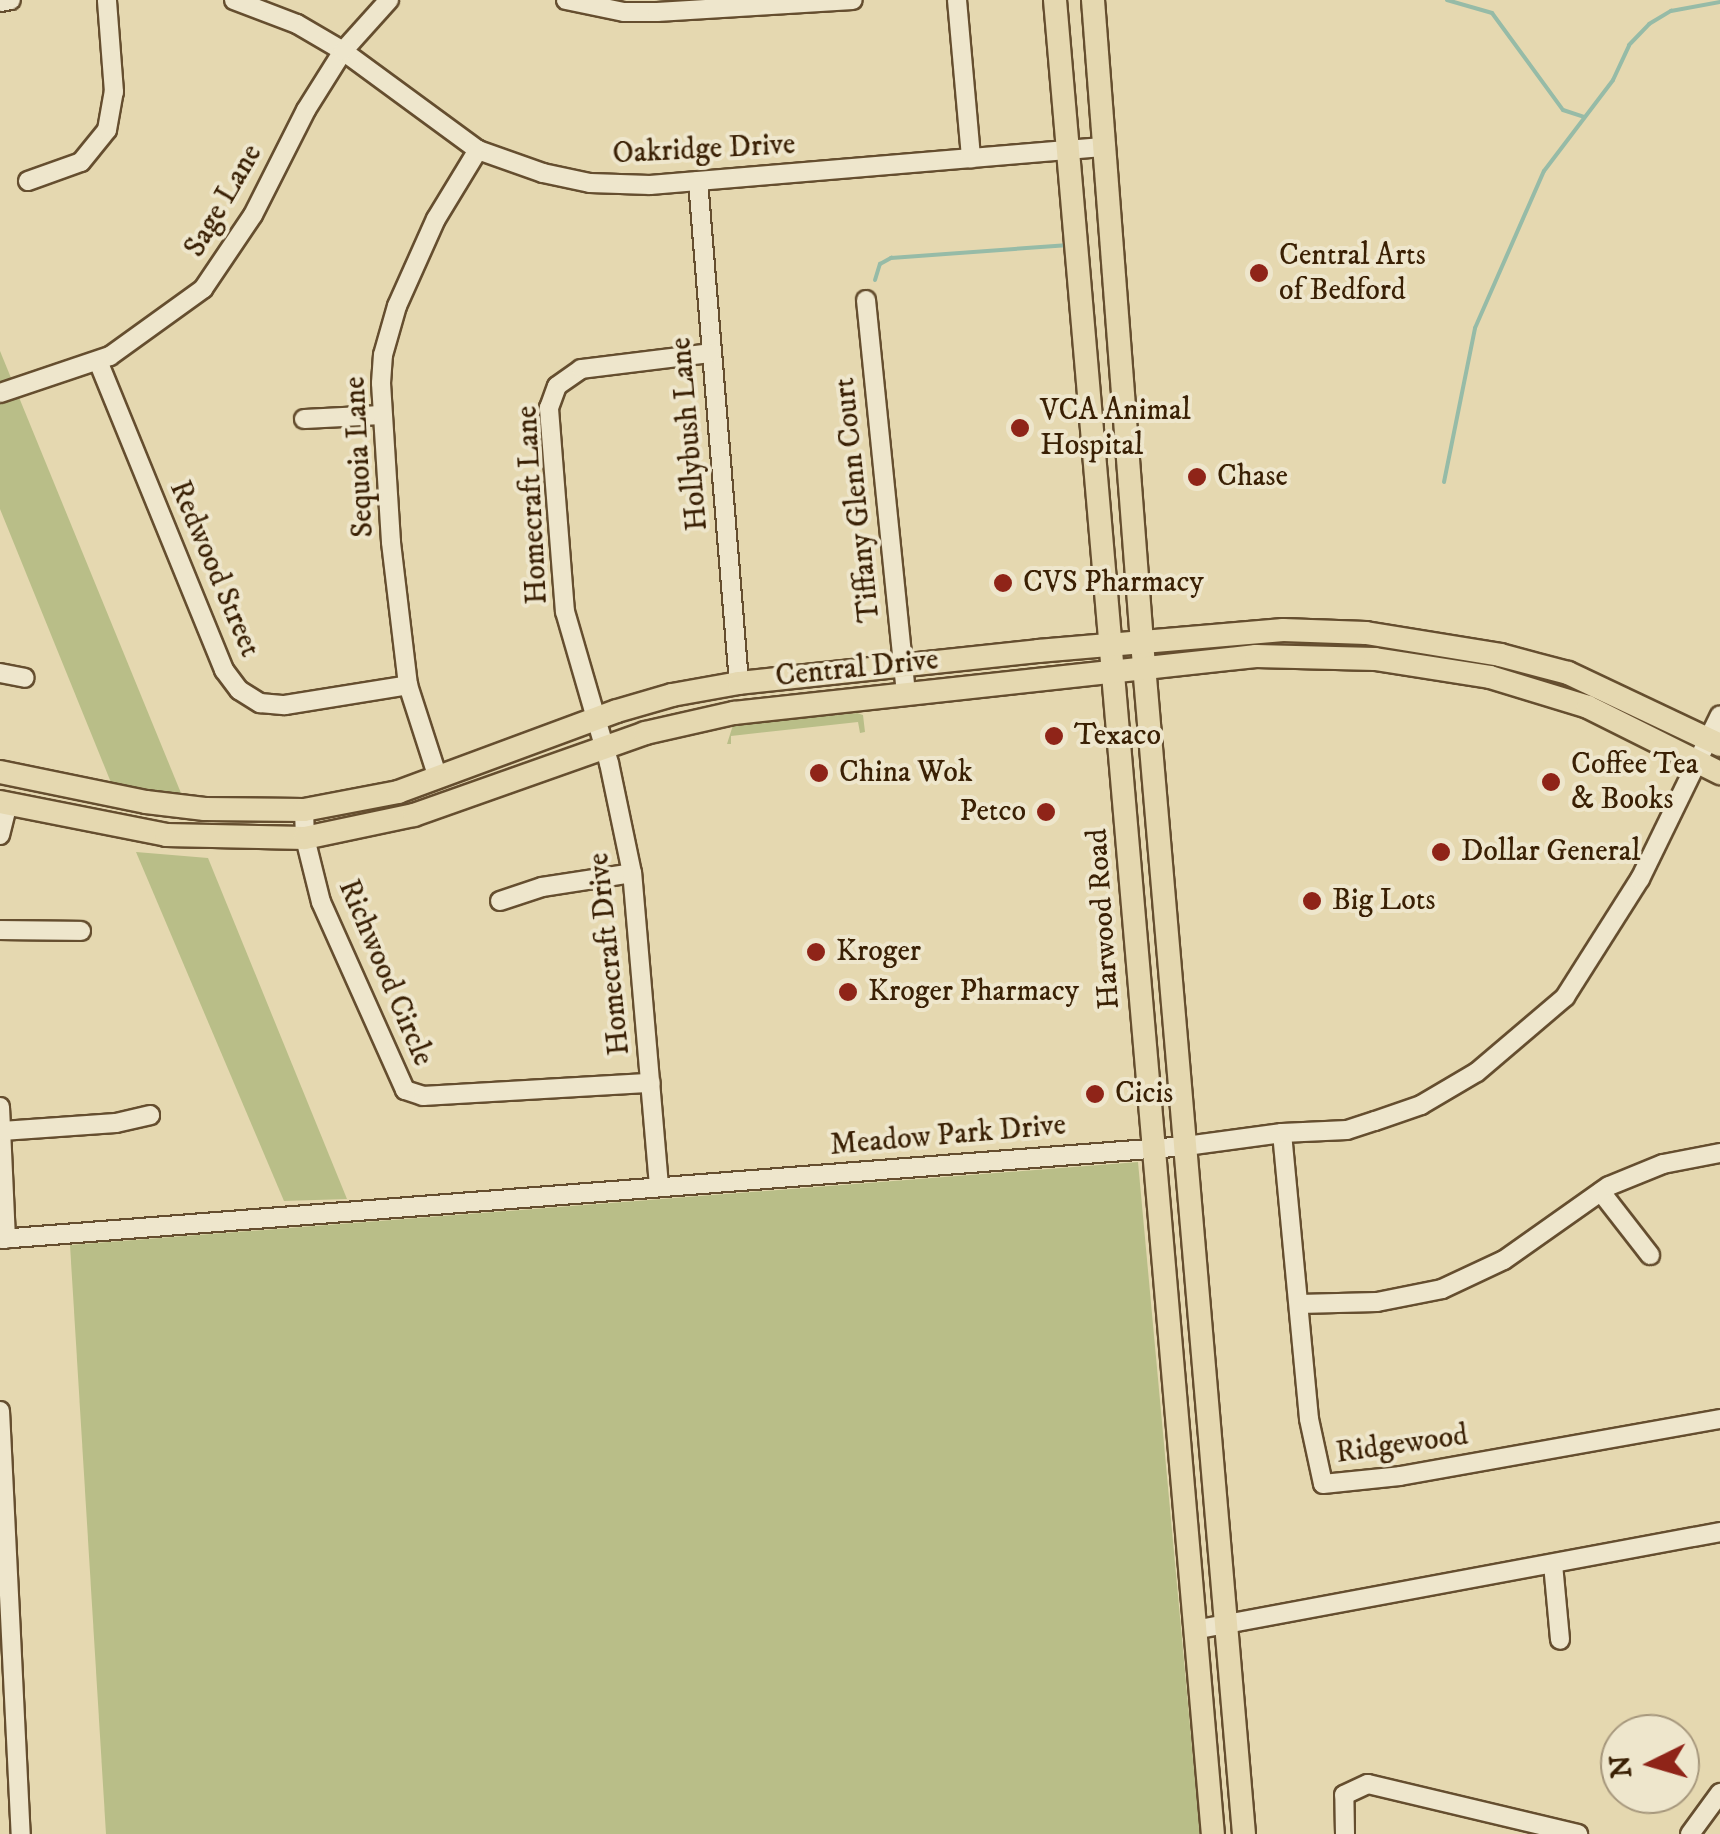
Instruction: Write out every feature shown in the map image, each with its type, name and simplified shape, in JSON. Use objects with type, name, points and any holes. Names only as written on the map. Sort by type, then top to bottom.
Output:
[{"type":"main road","points":[[1056,11],[1094,10]]},
{"type":"main road","name":"Harwood Road","points":[[1094,10],[1143,654],[1244,1834]]},
{"type":"main road","name":"Harwood Road","points":[[1056,11],[1092,388],[1151,1147],[1212,1834]]},
{"type":"main road","points":[[1092,388],[1123,384]]},
{"type":"main road","name":"Central Drive","points":[[4,803],[166,835],[305,838],[414,815],[604,747],[734,712],[1115,669],[1143,654],[1283,630],[1350,632],[1442,642],[1561,672],[1631,700],[1715,742]]},
{"type":"main road","points":[[1348,658],[1350,632]]},
{"type":"main road","name":"Central Drive","points":[[0,772],[146,802],[205,809],[304,810],[352,804],[438,778],[595,719],[672,695],[738,683],[1113,644],[1143,654],[1348,658],[1446,668],[1588,706],[1720,774]]},
{"type":"main road","points":[[1553,696],[1561,672]]},
{"type":"main road","points":[[1133,918],[1165,914]]},
{"type":"street","points":[[0,2],[11,0]]},
{"type":"street","points":[[28,181],[81,162],[107,130],[114,92],[107,0]]},
{"type":"street","name":"Oakridge Drive","points":[[234,0],[297,24],[343,50],[478,150],[543,174],[590,183],[698,180],[1105,147]]},
{"type":"street","name":"Sage Lane","points":[[0,394],[98,361],[134,342],[218,272],[343,50],[389,0]]},
{"type":"street","points":[[566,0],[624,12],[657,12],[853,0]]},
{"type":"street","points":[[957,0],[971,158]]},
{"type":"street","name":"Sequoia Lane","points":[[438,778],[408,685],[382,416],[383,355],[392,321],[436,219],[478,150]]},
{"type":"street","name":"Hollybush Lane","points":[[698,180],[738,683]]},
{"type":"street","name":"Tiffany Glenn Court","points":[[866,300],[906,694]]},
{"type":"street","name":"Homecraft Lane","points":[[595,719],[565,612],[551,398],[566,376],[598,364],[710,353]]},
{"type":"street","name":"Redwood Street","points":[[98,361],[224,670],[238,690],[260,703],[285,706],[408,685]]},
{"type":"street","points":[[304,419],[382,416]]},
{"type":"street","points":[[0,673],[25,678]]},
{"type":"street","name":"Meadow Park Drive","points":[[3,1239],[1347,1130],[1421,1105],[1477,1072],[1539,1022],[1583,974],[1614,926],[1698,762],[1715,742],[1720,715]]},
{"type":"street","name":"Homecraft Drive","points":[[595,719],[632,872],[659,1186]]},
{"type":"street","points":[[0,835],[4,803]]},
{"type":"street","name":"Richwood Circle","points":[[304,810],[305,838],[321,902],[405,1090],[423,1096],[651,1083]]},
{"type":"street","points":[[500,901],[542,887],[632,872]]},
{"type":"street","points":[[0,930],[81,931]]},
{"type":"street","points":[[0,1107],[3,1239]]},
{"type":"street","points":[[2,1130],[116,1123],[150,1114]]},
{"type":"street","name":"Ridgewood","points":[[1282,1133],[1309,1420],[1322,1484],[1400,1476],[1720,1419]]},
{"type":"street","points":[[1299,1304],[1377,1302],[1442,1288],[1504,1260],[1600,1192],[1644,1169],[1720,1153]]},
{"type":"street","points":[[1600,1192],[1650,1255]]},
{"type":"street","points":[[0,1411],[7,1689],[20,1834]]},
{"type":"street","points":[[1194,1630],[1720,1532]]},
{"type":"street","points":[[1553,1564],[1560,1640]]},
{"type":"street","points":[[1345,1834],[1344,1796],[1368,1784],[1578,1834]]},
{"type":"street","points":[[1690,1834],[1720,1793]]},
{"type":"green space","points":[[0,351],[183,798],[112,785],[0,509]]},
{"type":"green space","points":[[863,715],[865,732],[860,733],[858,722],[731,736],[731,744],[727,744],[733,725]]},
{"type":"green space","points":[[136,852],[208,858],[347,1199],[284,1201]]},
{"type":"green space","points":[[1138,1162],[1200,1834],[106,1834],[70,1245]]},
{"type":"waterway","points":[[1447,0],[1492,13],[1563,110],[1584,117]]},
{"type":"waterway","points":[[1444,482],[1475,328],[1544,171],[1613,80],[1629,45],[1649,24],[1671,11],[1720,2]]},
{"type":"waterway","points":[[875,280],[880,264],[891,258],[1066,245]]},
{"type":"place","name":"Central Arts of Bedford","points":[[1259,273]]},
{"type":"place","name":"VCA Animal Hospital","points":[[1020,428]]},
{"type":"place","name":"Chase","points":[[1197,477]]},
{"type":"place","name":"CVS Pharmacy","points":[[1003,583]]},
{"type":"place","name":"Texaco","points":[[1054,736]]},
{"type":"place","name":"China Wok","points":[[819,773]]},
{"type":"place","name":"Coffee Tea & Books","points":[[1551,782]]},
{"type":"place","name":"Petco","points":[[1046,812]]},
{"type":"place","name":"Dollar General","points":[[1441,852]]},
{"type":"place","name":"Big Lots","points":[[1312,901]]},
{"type":"place","name":"Kroger","points":[[816,952]]},
{"type":"place","name":"Kroger Pharmacy","points":[[848,992]]},
{"type":"place","name":"Cicis","points":[[1095,1094]]}]
